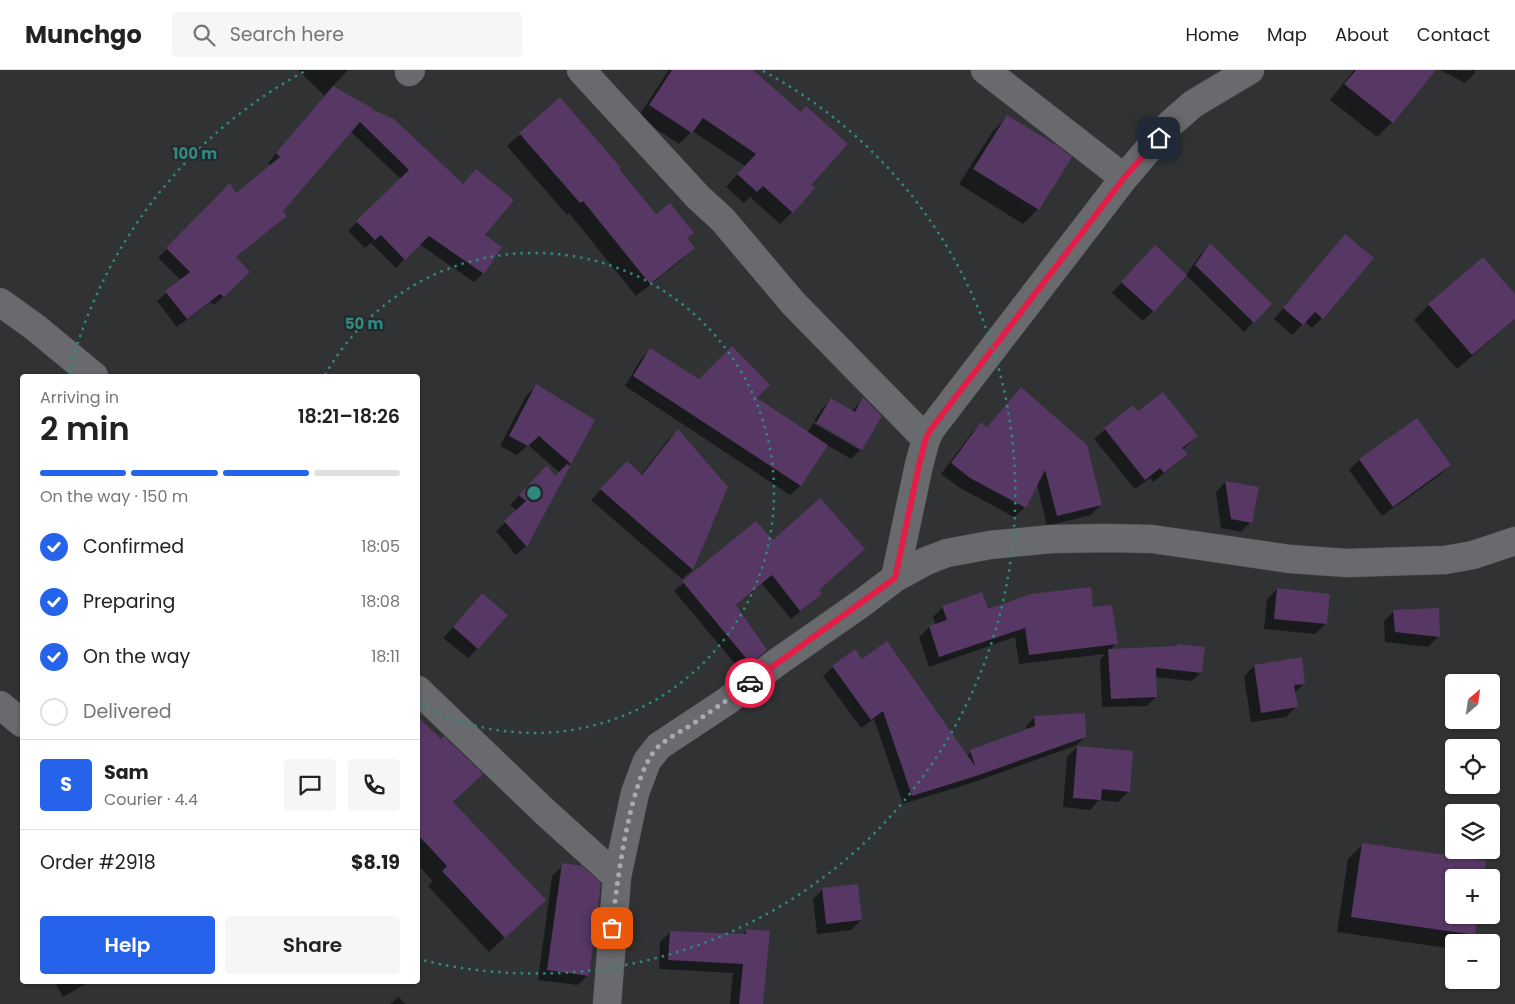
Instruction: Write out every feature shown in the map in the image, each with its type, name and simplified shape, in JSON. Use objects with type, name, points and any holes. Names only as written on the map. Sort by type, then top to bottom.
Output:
[{"type":"street","points":[[581,70],[698,197],[723,220],[793,303],[926,438]]},
{"type":"street","points":[[985,70],[1124,178]]},
{"type":"street","points":[[895,578],[926,438],[939,418],[1124,178],[1170,124],[1194,104],[1250,70]]},
{"type":"street","points":[[0,302],[30,323],[92,374]]},
{"type":"street","points":[[607,1004],[617,877],[635,793],[647,761],[659,746],[727,701],[776,663],[895,578],[926,561],[947,553],[990,545],[1052,539],[1152,539],[1290,559],[1347,563],[1445,560],[1473,555],[1515,541]]},
{"type":"street","points":[[420,692],[617,877]]},
{"type":"street","points":[[0,705],[20,722]]},
{"type":"building","points":[[672,70],[753,70],[801,112],[806,106],[848,144],[811,185],[815,188],[793,213],[763,186],[757,192],[737,174],[756,154],[703,118],[692,133],[649,105]]},
{"type":"building","points":[[1356,70],[1436,70],[1393,123],[1344,84]]},
{"type":"building","points":[[333,86],[371,109],[394,119],[463,184],[476,169],[514,200],[485,235],[502,247],[484,274],[429,236],[405,260],[381,235],[375,240],[356,221],[409,170],[360,122],[283,211],[287,216],[236,257],[250,272],[224,297],[220,294],[187,319],[165,291],[190,272],[166,248],[230,183],[236,193],[280,157],[276,153]]},
{"type":"building","points":[[560,97],[621,168],[619,169],[656,214],[670,203],[694,233],[687,238],[695,248],[650,284],[583,201],[580,203],[519,133]]},
{"type":"building","points":[[1007,115],[1058,146],[1072,157],[1039,210],[973,169]]},
{"type":"building","points":[[1345,234],[1374,258],[1323,319],[1315,312],[1303,325],[1283,308]]},
{"type":"building","points":[[1210,243],[1272,304],[1254,323],[1195,265]]},
{"type":"building","points":[[1155,245],[1187,275],[1154,312],[1121,282]]},
{"type":"building","points":[[1483,257],[1515,294],[1515,319],[1472,355],[1428,304]]},
{"type":"building","points":[[732,346],[770,385],[757,398],[828,445],[801,486],[633,376],[650,348],[699,379]]},
{"type":"building","points":[[536,384],[595,420],[571,464],[539,436],[528,446],[509,436]]},
{"type":"building","points":[[1021,387],[1087,445],[1102,505],[1057,516],[1045,470],[1026,508],[970,478],[951,463],[981,422],[987,427]]},
{"type":"building","points":[[1163,392],[1198,436],[1182,448],[1188,454],[1164,473],[1160,468],[1145,480],[1104,428],[1133,405],[1138,411]]},
{"type":"building","points":[[863,397],[882,416],[862,450],[816,423],[831,398],[855,412]]},
{"type":"building","points":[[1417,418],[1451,465],[1393,507],[1359,459]]},
{"type":"building","points":[[678,429],[728,487],[693,570],[600,489],[627,461],[642,475]]},
{"type":"building","points":[[567,464],[570,466],[527,547],[504,521],[526,501],[519,495],[547,465],[555,476]]},
{"type":"building","points":[[1225,481],[1259,487],[1252,523],[1231,519]]},
{"type":"building","points":[[820,498],[865,549],[819,590],[822,594],[800,611],[772,575],[736,605],[767,650],[750,663],[682,581],[756,521],[773,540]]},
{"type":"building","points":[[1091,587],[1093,607],[1112,605],[1118,644],[1029,655],[1025,628],[939,657],[929,626],[947,620],[942,606],[982,592],[988,609],[1031,594]]},
{"type":"building","points":[[1277,588],[1330,594],[1327,624],[1274,619]]},
{"type":"building","points":[[482,593],[508,615],[478,649],[453,627]]},
{"type":"building","points":[[1439,608],[1440,637],[1395,632],[1393,610]]},
{"type":"building","points":[[887,641],[975,766],[970,750],[1035,726],[1034,716],[1085,713],[1086,737],[979,775],[912,796],[883,711],[871,720],[832,666],[855,649],[862,659]]},
{"type":"building","points":[[1177,644],[1205,647],[1202,673],[1156,668],[1157,697],[1111,699],[1108,649],[1177,646]]},
{"type":"building","points":[[1302,657],[1305,684],[1294,685],[1298,707],[1261,713],[1254,665]]},
{"type":"building","points":[[420,719],[441,739],[444,736],[483,774],[453,802],[546,900],[505,938],[442,871],[447,866],[420,837]]},
{"type":"building","points":[[1077,746],[1133,751],[1130,792],[1102,789],[1101,800],[1073,798]]},
{"type":"building","points":[[1362,843],[1445,855],[1445,859],[1486,861],[1485,869],[1445,869],[1445,924],[1477,924],[1475,934],[1351,917]]},
{"type":"building","points":[[562,863],[582,866],[601,883],[589,976],[547,970]]},
{"type":"building","points":[[858,884],[862,920],[826,924],[822,888]]},
{"type":"building","points":[[746,929],[770,931],[763,1004],[739,1004],[743,964],[668,960],[670,931],[746,934]]},
{"type":"way so far","points":[[612,928],[617,877],[635,793],[647,761],[659,746],[727,701],[750,683]]},
{"type":"route","points":[[750,683],[895,578],[919,465],[926,438],[931,429],[1124,178],[1159,138]]}]
